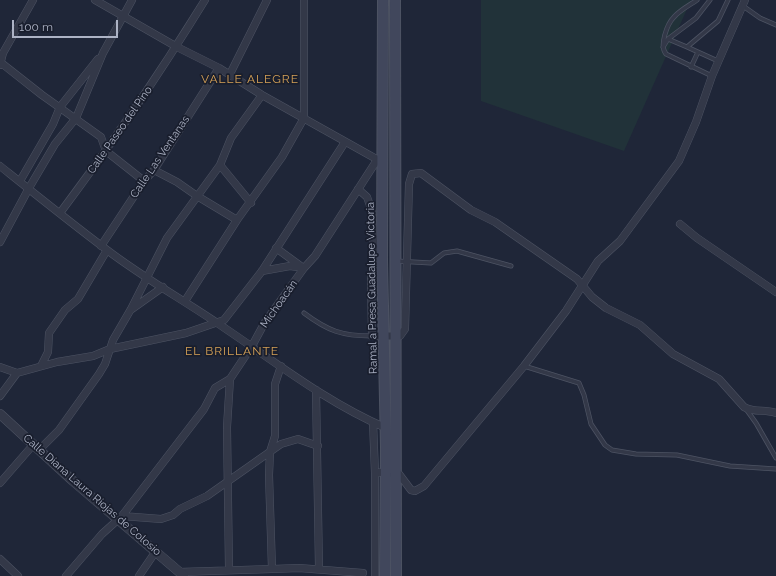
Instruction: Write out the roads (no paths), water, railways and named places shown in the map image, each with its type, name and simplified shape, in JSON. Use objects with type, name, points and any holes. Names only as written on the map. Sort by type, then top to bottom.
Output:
[{"type":"main road","name":"Ramal a Presa Guadalupe Victoria","points":[[383,0],[380,161],[386,428],[380,473],[385,576]]},
{"type":"main road","name":"Ramal a Presa Guadalupe Victoria","points":[[395,0],[396,261],[394,337],[396,576]]},
{"type":"street","points":[[33,0],[0,63],[42,95],[101,136],[106,151],[144,181]]},
{"type":"street","points":[[95,0],[177,47],[230,74],[262,95],[380,161]]},
{"type":"street","points":[[0,242],[28,188],[55,144],[76,118],[103,53],[132,0]]},
{"type":"street","name":"Calle Paseo del Pino","points":[[60,213],[106,151],[177,47],[205,0]]},
{"type":"street","points":[[230,74],[267,0]]},
{"type":"street","points":[[185,301],[237,220],[251,203],[282,156],[304,118],[304,0]]},
{"type":"street","points":[[380,473],[396,472],[411,490],[415,491],[424,486],[524,366],[584,286],[598,261],[620,241],[679,161],[696,122],[718,61],[744,3]]},
{"type":"street","points":[[20,181],[53,124],[60,107],[103,53]]},
{"type":"street","name":"Calle Las Ventanas","points":[[41,366],[48,352],[50,334],[65,310],[78,299],[104,248],[144,181],[154,170],[219,68]]},
{"type":"street","points":[[0,483],[36,447],[59,430],[105,364],[117,333],[131,309],[167,238],[220,165],[231,138],[262,95]]},
{"type":"street","points":[[0,367],[17,373],[41,366],[93,356],[110,349],[186,334],[224,320],[230,315],[262,271],[345,142]]},
{"type":"street","name":"Michoacán","points":[[66,576],[102,534],[120,518],[204,409],[215,388],[230,379],[252,346],[265,322],[304,268],[315,256],[358,189],[380,161]]},
{"type":"street","points":[[220,165],[251,203]]},
{"type":"street","points":[[0,166],[104,248],[146,278],[185,301],[346,409],[386,428]]},
{"type":"street","points":[[154,170],[178,182],[197,196],[237,220]]},
{"type":"street","points":[[358,189],[368,197],[372,211],[374,251],[371,279],[372,336],[400,336],[405,330],[409,184],[412,174],[421,173],[471,210],[495,222],[577,278],[592,297],[606,308],[640,325],[673,354],[719,379],[744,407],[749,410],[768,410],[776,413]]},
{"type":"street","points":[[680,224],[697,238],[776,292]]},
{"type":"street","points":[[276,248],[304,268]]},
{"type":"street","points":[[262,271],[290,266],[304,268]]},
{"type":"street","points":[[131,309],[163,288]]},
{"type":"street","points":[[272,569],[269,474],[270,452],[275,436],[276,379],[282,366]]},
{"type":"street","points":[[0,396],[17,373]]},
{"type":"street","points":[[229,570],[227,427],[230,379]]},
{"type":"street","points":[[316,390],[319,569]]},
{"type":"street","name":"Calle Diana Laura Riojas de Colosio","points":[[0,414],[36,447],[120,518],[181,574]]},
{"type":"street","points":[[373,422],[380,473],[375,576]]},
{"type":"street","points":[[120,518],[157,519],[173,515],[180,509],[207,496],[281,444],[298,439],[318,446]]},
{"type":"street","points":[[139,576],[156,551]]},
{"type":"street","points":[[181,574],[229,570],[288,570],[299,568],[361,574],[385,555]]},
{"type":"street","points":[[0,559],[18,576]]},
{"type":"street","points":[[281,576],[288,570]]},
{"type":"lane","points":[[697,0],[674,17],[663,40],[663,48],[666,54],[712,76]]},
{"type":"lane","points":[[663,48],[668,39],[696,18],[710,0]]},
{"type":"lane","points":[[687,47],[715,24],[728,0]]},
{"type":"lane","points":[[744,3],[760,18],[776,25]]},
{"type":"lane","points":[[668,39],[718,61]]},
{"type":"lane","points":[[691,67],[698,52]]},
{"type":"lane","points":[[396,261],[431,263],[444,253],[457,251],[511,266]]},
{"type":"lane","points":[[304,313],[318,324],[335,333],[372,336]]},
{"type":"lane","points":[[524,366],[579,383],[584,395],[591,424],[605,445],[612,450],[636,454],[677,455],[730,466],[776,469]]},
{"type":"lane","points":[[744,407],[756,422],[776,458]]},
{"type":"district","name":"VALLE ALEGRE","points":[[250,79]]},
{"type":"district","name":"EL BRILLANTE","points":[[232,351]]}]
